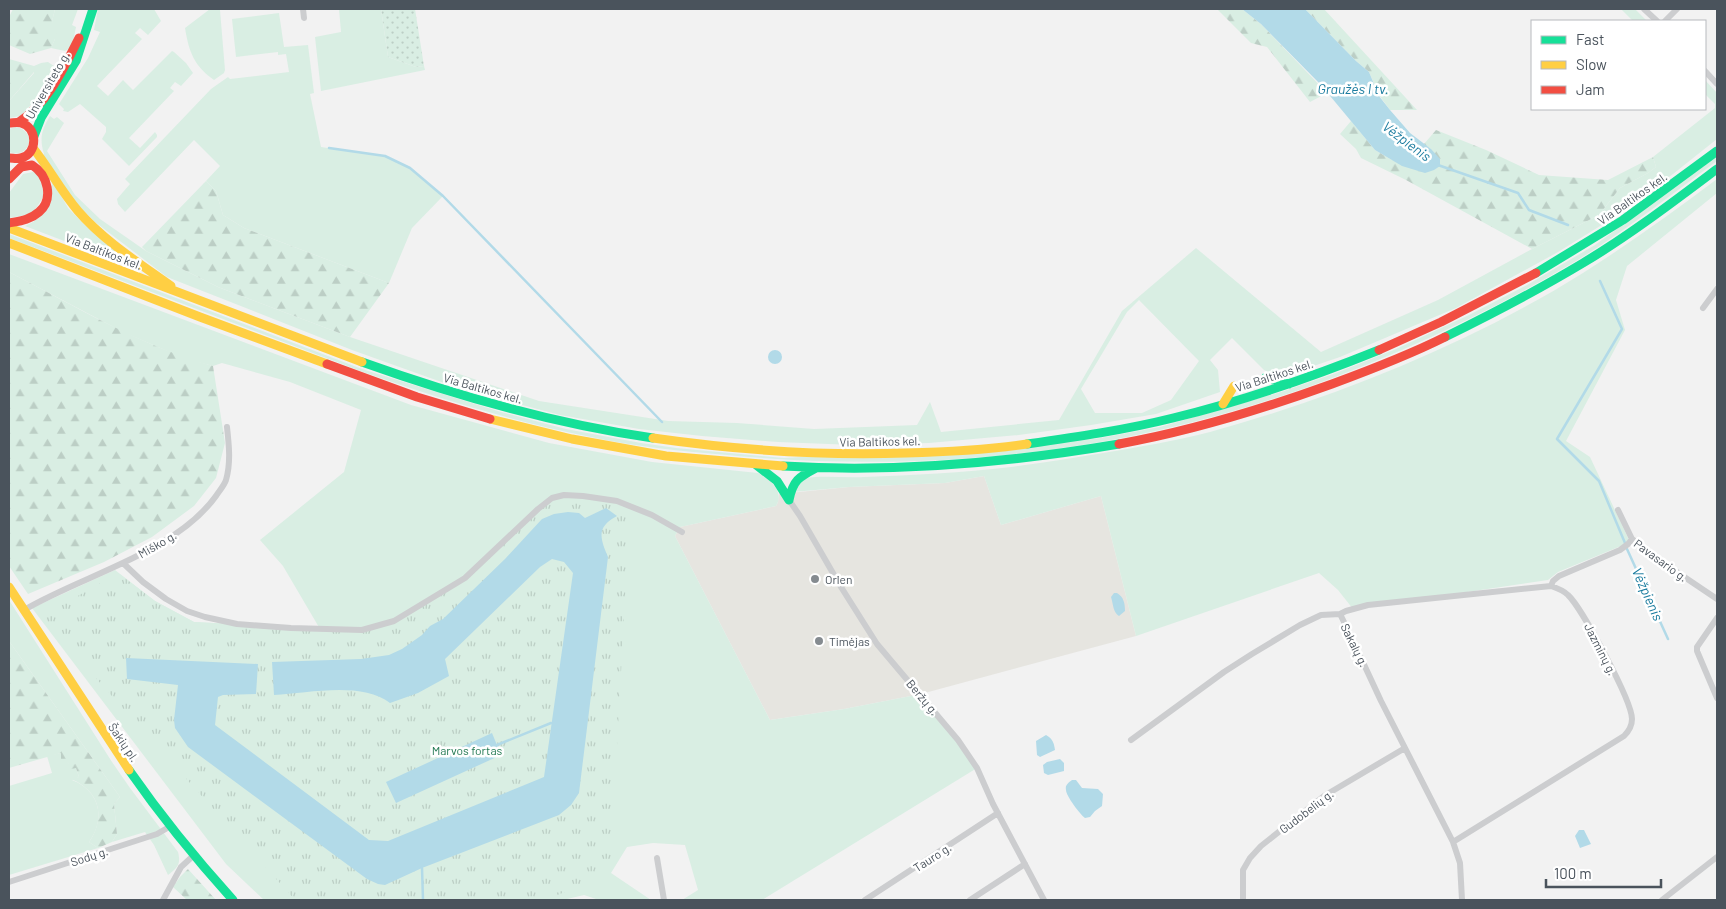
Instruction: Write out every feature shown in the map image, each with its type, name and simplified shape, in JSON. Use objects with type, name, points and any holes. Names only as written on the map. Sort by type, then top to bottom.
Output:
[{"type":"main road","name":"Universiteto g.","points":[[19,122],[32,114],[43,101],[70,57],[91,13]]},
{"type":"main road","name":"Universiteto g.","points":[[33,148],[36,125],[73,69],[91,13]]},
{"type":"main road","points":[[9,123],[19,122],[29,126],[34,136]]},
{"type":"main road","points":[[9,173],[14,164],[30,153],[33,148],[46,164],[71,203],[85,219],[182,295]]},
{"type":"main road","name":"Via Baltikos kel.","points":[[9,228],[355,360],[475,400],[596,429],[686,443],[748,450],[824,454],[884,454],[966,450],[1114,430],[1169,419],[1223,404],[1343,365],[1480,304],[1542,270],[1596,238],[1717,151]]},
{"type":"main road","points":[[9,158],[19,159]]},
{"type":"main road","points":[[9,179],[24,166],[33,165],[39,168],[45,176],[48,188],[47,200],[42,210],[32,219],[9,224]]},
{"type":"main road","name":"Via Baltikos kel.","points":[[9,243],[279,347],[412,395],[475,415],[538,431],[669,456],[816,468],[903,468],[974,464],[1126,443],[1267,407],[1355,376],[1410,353],[1484,318],[1555,279],[1608,247],[1717,168]]},
{"type":"main road","points":[[1266,377],[1289,384]]},
{"type":"main road","points":[[1223,404],[1234,386]]},
{"type":"main road","points":[[755,464],[777,481],[789,500]]},
{"type":"main road","points":[[789,500],[791,486],[795,480],[816,468]]},
{"type":"main road","name":"Šakių pl.","points":[[9,587],[101,730],[169,827],[233,900]]},
{"type":"street","points":[[303,9],[304,18]]},
{"type":"street","points":[[1644,9],[1656,20]]},
{"type":"street","points":[[1666,20],[1677,9]]},
{"type":"street","points":[[1706,72],[1717,84]]},
{"type":"street","points":[[1703,308],[1717,289]]},
{"type":"street","name":"Miško g.","points":[[24,610],[123,563],[176,534],[193,520],[208,506],[226,482],[230,460],[228,427]]},
{"type":"street","points":[[123,563],[143,582],[166,599],[187,611],[205,617],[237,624],[362,630],[394,621],[465,578],[552,498],[564,495],[617,501],[652,515],[682,532]]},
{"type":"street","name":"Beržų g.","points":[[789,500],[877,644],[961,743],[977,768],[998,813],[1044,900]]},
{"type":"street","name":"Pavasario g.","points":[[1618,510],[1632,540],[1717,599]]},
{"type":"street","points":[[1340,614],[1368,605],[1551,586],[1559,576],[1620,550],[1632,540]]},
{"type":"street","name":"Jazminų g.","points":[[1453,842],[1624,736],[1631,727],[1632,712],[1628,702],[1582,612],[1567,593],[1551,586]]},
{"type":"street","name":"Sakalų g.","points":[[1131,740],[1224,672],[1300,625],[1321,615],[1340,614],[1381,701],[1453,842],[1460,863],[1462,900]]},
{"type":"street","points":[[1717,618],[1697,647],[1717,698]]},
{"type":"street","name":"Gudobelių g.","points":[[1243,900],[1243,870],[1250,858],[1261,846],[1324,796],[1405,748]]},
{"type":"street","name":"Tauro g.","points":[[865,900],[998,813]]},
{"type":"street","name":"Sodų g.","points":[[9,882],[157,834],[169,827]]},
{"type":"street","points":[[163,900],[181,867],[193,856]]},
{"type":"street","points":[[1662,900],[1717,857]]},
{"type":"street","points":[[657,858],[664,900]]},
{"type":"street","points":[[970,900],[1025,864]]},
{"type":"shaded area","points":[[984,476],[1001,525],[1101,496],[1136,636],[921,694],[844,709],[770,720],[675,536],[680,527],[776,506],[779,494],[849,487],[945,483]]},
{"type":"green space","points":[[13,9],[55,9],[52,21],[57,31],[51,48],[30,54],[9,45],[9,17]]},
{"type":"green space","points":[[55,9],[78,9],[72,25],[76,27],[72,47],[65,51],[51,48],[55,39],[52,21]]},
{"type":"green space","points":[[98,9],[154,9],[161,21],[148,35],[140,28],[135,33],[142,39],[97,86],[108,96],[123,80],[133,90],[172,51],[186,63],[193,73],[181,86],[175,82],[170,88],[174,91],[129,138],[140,148],[155,132],[157,135],[129,166],[102,139],[106,132],[106,127],[80,104],[68,112],[63,111],[64,109],[59,104],[88,58],[100,32],[94,30]]},
{"type":"green space","points":[[210,9],[235,9],[220,10],[225,70],[224,73],[214,80],[207,75],[193,58],[185,28]]},
{"type":"green space","points":[[339,9],[381,9],[388,57],[416,67],[424,66],[425,70],[321,91],[315,37],[341,32]]},
{"type":"green space","points":[[381,9],[415,9],[424,66],[416,67],[388,57]]},
{"type":"green space","points":[[1217,9],[1242,9],[1261,24],[1327,93],[1310,102],[1267,47],[1251,43]]},
{"type":"green space","points":[[1305,9],[1324,9],[1417,110],[1390,110],[1379,95],[1369,72]]},
{"type":"green space","points":[[1621,9],[1635,9],[1646,20],[1632,20]]},
{"type":"green space","points":[[279,13],[284,47],[308,45],[314,93],[310,94],[321,147],[385,156],[410,168],[443,196],[412,228],[389,283],[244,228],[223,215],[216,191],[206,181],[220,166],[194,140],[125,212],[118,204],[117,199],[130,184],[125,179],[211,89],[228,77],[230,79],[289,72],[286,54],[278,55],[278,52],[236,57],[232,19]]},
{"type":"green space","points":[[9,59],[34,66],[34,72],[9,101]]},
{"type":"green space","points":[[48,62],[54,66],[55,72],[27,110],[20,116],[9,118],[9,101],[34,73],[34,66]]},
{"type":"green space","points":[[1706,81],[1717,93],[1717,139],[1673,174],[1605,223],[1558,252],[1456,308],[1340,357],[1287,375],[1276,376],[1264,370],[1232,338],[1210,360],[1218,370],[1220,392],[1156,414],[1019,435],[929,443],[854,445],[702,436],[639,429],[560,415],[461,389],[352,350],[167,277],[95,222],[76,203],[43,156],[42,143],[42,134],[47,121],[50,116],[54,119],[57,117],[64,123],[47,151],[75,195],[100,219],[146,251],[218,287],[350,337],[539,401],[668,421],[737,423],[814,429],[917,425],[930,402],[941,432],[1059,420],[1122,311],[1196,248],[1321,352],[1438,300],[1599,215],[1620,188],[1656,167],[1653,157],[1715,108],[1715,104],[1706,95]],"holes":[[[1139,300],[1199,361],[1171,400],[1142,413],[1095,413],[1081,389],[1127,312]]]},
{"type":"green space","points":[[1351,121],[1375,150],[1392,160],[1431,149],[1424,144],[1436,130],[1486,150],[1539,175],[1608,180],[1653,157],[1656,167],[1620,188],[1599,215],[1532,249],[1406,180],[1361,158],[1356,149],[1340,134]]},
{"type":"green space","points":[[16,127],[27,134],[29,144],[22,152],[16,153],[9,152],[9,129]]},
{"type":"green space","points":[[1717,156],[1717,161],[1630,225],[1576,261],[1479,314],[1376,361],[1271,399],[1164,429],[1056,449],[946,460],[891,462],[782,459],[659,448],[562,431],[476,409],[363,372],[9,238],[9,234],[362,369],[501,412],[566,429],[641,443],[784,458],[1095,439],[1160,427],[1281,392],[1396,349],[1527,285],[1595,245]]},
{"type":"green space","points":[[34,169],[39,173],[44,196],[32,214],[9,218],[9,193],[23,174],[33,172]]},
{"type":"green space","points":[[1717,179],[1717,193],[1627,266],[1616,300],[1625,330],[1566,441],[1590,457],[1629,540],[1621,546],[1558,572],[1548,580],[1353,609],[1338,590],[1319,573],[1136,636],[1101,496],[1001,525],[984,476],[945,483],[849,487],[793,492],[805,478],[974,471],[1034,464],[1130,448],[1210,432],[1299,405],[1387,372],[1473,334],[1514,313],[1617,251]]},
{"type":"green space","points":[[52,180],[68,208],[85,225],[140,270],[25,226],[39,218],[47,208],[51,196]]},
{"type":"green space","points":[[206,181],[216,191],[223,215],[244,228],[389,283],[350,337],[218,287],[146,251],[142,247]]},
{"type":"green space","points":[[9,254],[411,405],[549,443],[652,462],[758,473],[775,487],[779,496],[776,506],[680,527],[675,536],[770,720],[844,709],[921,694],[977,768],[762,900],[682,900],[698,890],[685,845],[653,843],[627,847],[611,873],[651,900],[599,900],[584,895],[563,900],[264,900],[226,864],[32,608],[115,570],[155,601],[194,622],[320,629],[283,566],[260,540],[344,472],[361,410],[290,382],[222,363],[213,366],[186,359],[125,333],[9,272]]},
{"type":"green space","points":[[9,272],[160,348],[213,366],[225,443],[216,478],[194,506],[152,537],[104,562],[28,594],[9,566]]},
{"type":"green space","name":"Marvos fortas","points":[[552,498],[630,507],[610,875],[544,900],[295,900],[41,617],[118,573],[155,601],[194,622],[362,630],[394,621],[465,578]]},
{"type":"green space","points":[[9,600],[112,762],[178,852],[178,865],[168,875],[154,845],[145,832],[112,842],[117,834],[114,804],[120,797],[9,641]]},
{"type":"green space","points":[[9,641],[120,797],[114,804],[117,834],[112,842],[98,848],[89,842],[97,823],[97,806],[88,790],[71,779],[79,777],[76,768],[71,769],[68,763],[61,762],[61,753],[9,768]]},
{"type":"green space","points":[[61,753],[68,763],[76,768],[79,777],[72,780],[89,791],[94,798],[97,806],[97,824],[89,842],[98,848],[9,875],[9,786],[52,773],[47,756]]},
{"type":"green space","points":[[188,869],[216,900],[187,900],[173,887]]},
{"type":"water","name":"Graužės I tv.","points":[[1242,9],[1305,9],[1369,72],[1379,96],[1410,133],[1431,149],[1440,159],[1440,166],[1425,173],[1402,166],[1375,150],[1321,85],[1261,24]]},
{"type":"water","points":[[772,350],[778,350],[782,357],[778,364],[772,364],[768,360],[768,354]]},
{"type":"water","points":[[606,508],[617,516],[606,524],[602,534],[603,544],[608,557],[579,793],[571,805],[559,815],[422,868],[385,885],[367,879],[188,747],[175,728],[174,720],[178,685],[127,679],[126,658],[258,664],[256,694],[223,695],[218,697],[215,725],[369,840],[388,841],[544,777],[573,573],[564,562],[552,559],[540,567],[445,659],[449,676],[418,693],[390,703],[378,696],[350,690],[274,695],[272,662],[361,659],[389,655],[402,649],[422,635],[430,626],[443,619],[505,559],[542,519],[554,514],[568,512],[579,513],[585,518]]},
{"type":"water","points":[[1114,593],[1117,593],[1123,599],[1124,603],[1125,611],[1119,616],[1114,610],[1111,597]]},
{"type":"water","points":[[492,733],[501,755],[396,803],[386,782]]},
{"type":"water","points":[[1046,735],[1053,741],[1055,750],[1040,757],[1037,755],[1036,741]]},
{"type":"water","points":[[1060,759],[1064,763],[1064,771],[1048,775],[1044,773],[1043,765]]},
{"type":"water","points":[[1072,780],[1076,780],[1082,788],[1098,789],[1103,794],[1102,806],[1090,817],[1085,818],[1068,796],[1066,787]]},
{"type":"water","points":[[1579,830],[1584,830],[1591,844],[1580,848],[1575,836]]},
{"type":"waterway","points":[[329,148],[385,156],[410,168],[443,196],[662,422]]},
{"type":"waterway","name":"Vėžpienis","points":[[1438,165],[1518,193],[1529,210],[1568,225]]},
{"type":"waterway","name":"Vėžpienis","points":[[1600,281],[1622,329],[1557,439],[1599,481],[1625,543]]},
{"type":"waterway","name":"Vėžpienis","points":[[1627,549],[1668,639]]},
{"type":"waterway","points":[[497,745],[551,723]]},
{"type":"waterway","points":[[422,868],[423,900]]},
{"type":"traffic: fast","points":[[34,136],[41,118],[76,61],[93,9]]},
{"type":"traffic: fast","points":[[1536,273],[1623,220],[1717,151]]},
{"type":"traffic: fast","points":[[1445,337],[1532,292],[1618,241],[1717,169]]},
{"type":"traffic: fast","points":[[1027,444],[1119,430],[1199,411],[1277,388],[1379,350]]},
{"type":"traffic: fast","points":[[362,362],[506,408],[579,425],[653,438]]},
{"type":"traffic: fast","points":[[1266,377],[1289,384]]},
{"type":"traffic: fast","points":[[783,466],[868,468],[952,465],[1077,451],[1119,444]]},
{"type":"traffic: fast","points":[[755,464],[777,481],[789,500]]},
{"type":"traffic: fast","points":[[789,500],[795,483],[805,474],[816,468]]},
{"type":"traffic: fast","points":[[129,770],[179,837],[233,900]]},
{"type":"traffic: slow","points":[[33,148],[72,203],[88,222],[122,251],[171,286]]},
{"type":"traffic: slow","points":[[9,228],[362,362]]},
{"type":"traffic: slow","points":[[9,243],[327,364]]},
{"type":"traffic: slow","points":[[1223,404],[1234,386]]},
{"type":"traffic: slow","points":[[490,419],[572,439],[666,456],[783,466]]},
{"type":"traffic: slow","points":[[653,438],[748,449],[842,454],[952,451],[1027,444]]},
{"type":"traffic: slow","points":[[9,587],[129,770]]},
{"type":"traffic: jam","points":[[19,122],[30,114],[47,95],[79,38]]},
{"type":"traffic: jam","points":[[9,123],[27,125],[31,130],[34,140],[31,151],[27,156],[9,158]]},
{"type":"traffic: jam","points":[[9,179],[21,167],[32,165],[42,175],[48,194],[44,207],[36,215],[25,220],[9,223]]},
{"type":"traffic: jam","points":[[1379,350],[1441,322],[1536,273]]},
{"type":"traffic: jam","points":[[1119,444],[1200,426],[1280,402],[1375,368],[1445,337]]},
{"type":"traffic: jam","points":[[327,364],[417,397],[490,419]]},
{"type":"place","name":"Orlen","points":[[815,579]]},
{"type":"place","name":"Timėjas","points":[[819,641]]}]
